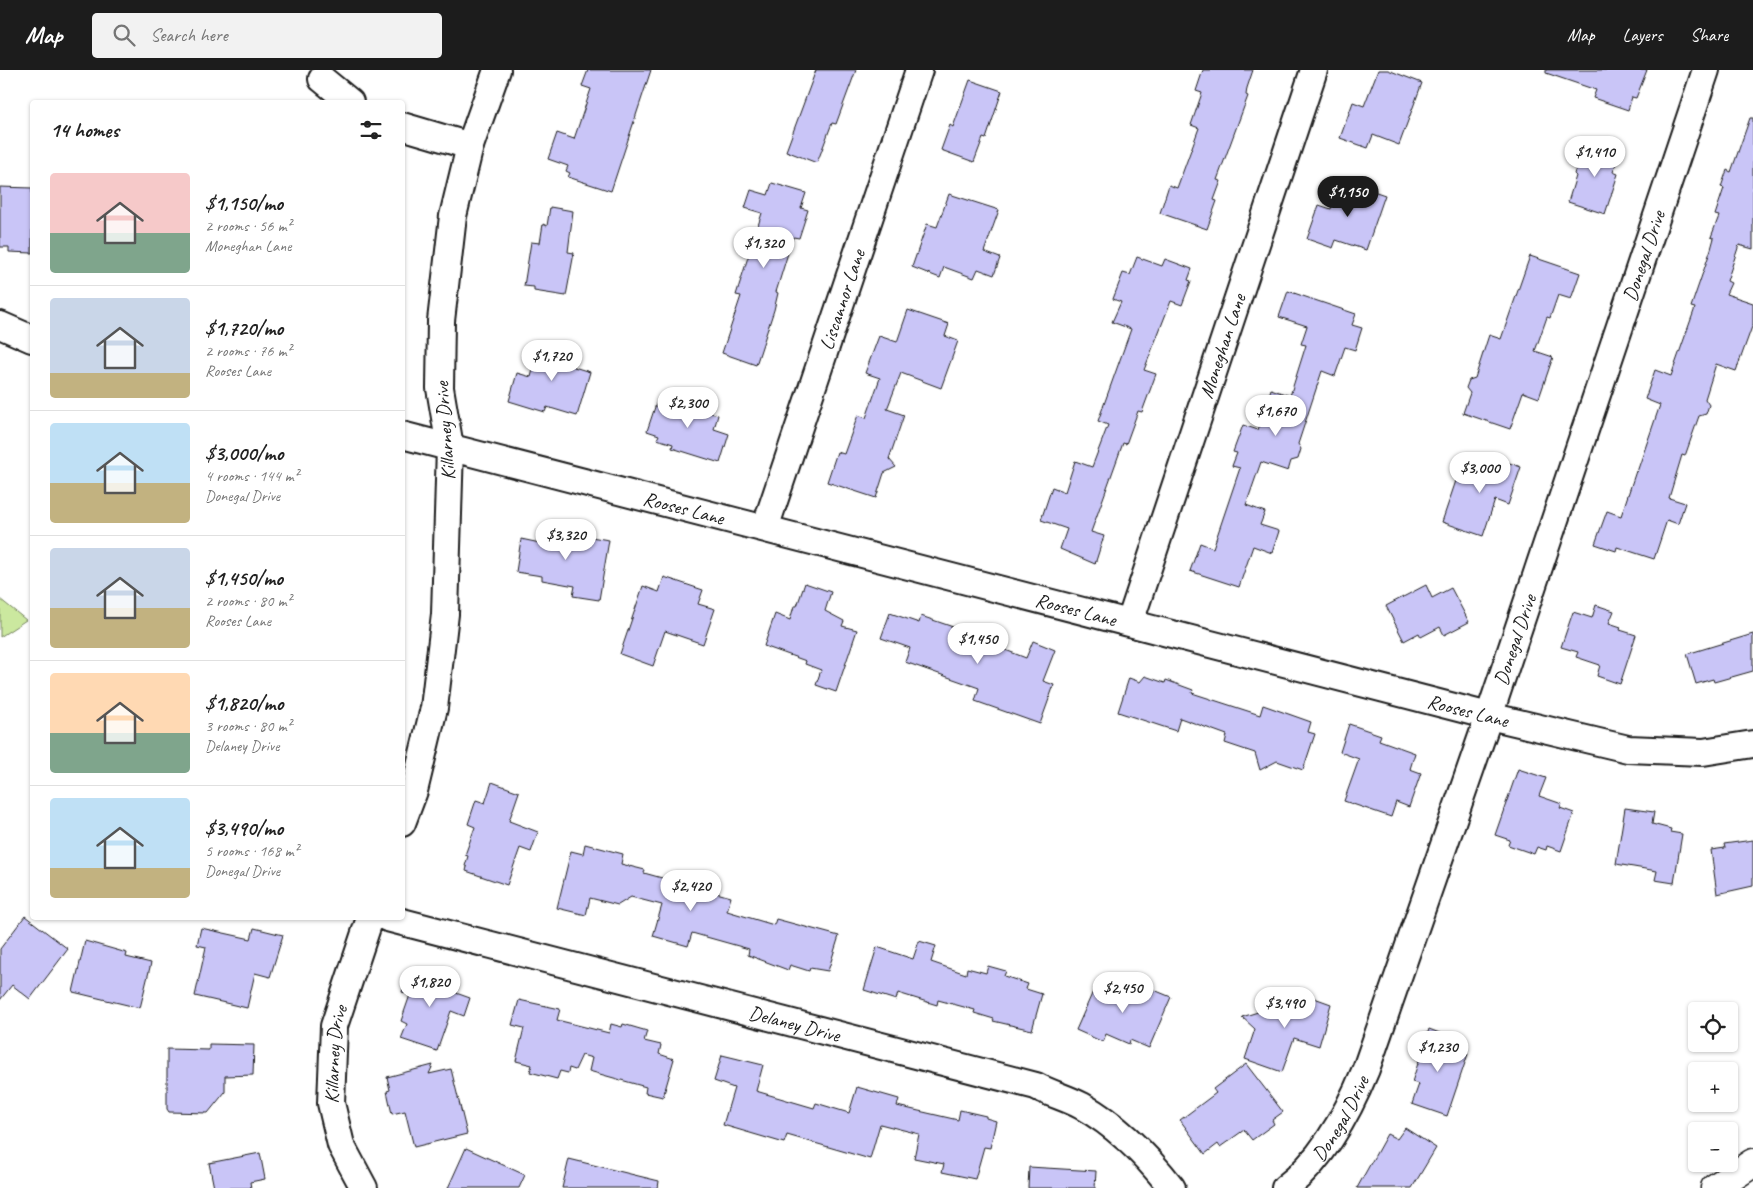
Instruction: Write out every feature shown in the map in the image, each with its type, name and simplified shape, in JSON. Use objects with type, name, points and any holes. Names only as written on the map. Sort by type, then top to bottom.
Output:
[{"type":"main road","points":[[1715,1188],[1753,1163]]},
{"type":"street","name":"Killarney Drive","points":[[405,816],[414,791],[434,708],[445,614],[450,447],[440,388],[441,321],[453,216],[470,146],[497,70]]},
{"type":"street","name":"Liscannor Lane","points":[[765,528],[919,70]]},
{"type":"street","name":"Moneghan Lane","points":[[1130,622],[1314,70]]},
{"type":"street","name":"Donegal Drive","points":[[1285,1188],[1298,1179],[1339,1125],[1350,1107],[1366,1070],[1489,716],[1706,70]]},
{"type":"street","points":[[322,79],[348,100]]},
{"type":"street","points":[[405,127],[470,146]]},
{"type":"street","points":[[0,325],[30,338]]},
{"type":"street","name":"Rooses Lane","points":[[405,436],[1489,716],[1628,749],[1703,752],[1753,744]]},
{"type":"street","name":"Killarney Drive","points":[[364,1188],[341,1145],[331,1103],[334,1026],[369,920]]},
{"type":"street","name":"Delaney Drive","points":[[394,920],[1036,1086],[1080,1105],[1115,1128],[1152,1162],[1172,1188]]},
{"type":"green space","points":[[0,599],[26,620],[0,637]]},
{"type":"building","points":[[588,70],[651,70],[611,191],[568,177],[570,173],[566,171],[568,166],[548,159],[557,133],[574,139],[591,89],[582,86]]},
{"type":"building","points":[[816,70],[856,70],[836,124],[832,123],[817,163],[786,151]]},
{"type":"building","points":[[1203,70],[1253,70],[1247,88],[1246,95],[1248,96],[1217,180],[1221,181],[1214,200],[1217,201],[1207,229],[1160,213],[1169,185],[1177,188],[1199,128],[1191,125],[1202,93],[1196,91]]},
{"type":"building","points":[[1378,70],[1388,70],[1422,83],[1399,145],[1373,135],[1368,148],[1340,138],[1353,102],[1364,106]]},
{"type":"building","points":[[1546,70],[1647,70],[1636,98],[1632,97],[1628,110],[1593,98],[1596,90],[1546,73]]},
{"type":"building","points":[[970,80],[1002,91],[986,139],[983,138],[974,162],[941,150],[950,125],[953,127]]},
{"type":"building","points":[[1750,118],[1753,118],[1753,249],[1739,245],[1727,281],[1731,283],[1726,294],[1753,303],[1753,324],[1736,371],[1716,364],[1705,399],[1709,405],[1706,414],[1699,416],[1685,456],[1682,455],[1669,498],[1685,503],[1678,524],[1667,520],[1654,559],[1617,547],[1616,551],[1595,544],[1607,511],[1621,516],[1660,405],[1645,399],[1655,370],[1671,376],[1695,308],[1691,307],[1714,238],[1711,237],[1719,216],[1715,215],[1724,188],[1721,187],[1727,170],[1731,172]]},
{"type":"building","points":[[1587,141],[1620,152],[1613,172],[1618,174],[1605,214],[1568,202],[1576,176],[1574,174],[1577,165],[1580,163]]},
{"type":"building","points":[[1340,182],[1352,186],[1353,184],[1385,195],[1366,250],[1336,240],[1333,248],[1307,239],[1319,205],[1331,209]]},
{"type":"building","points":[[772,183],[806,193],[801,208],[808,210],[799,238],[793,237],[776,292],[778,293],[774,310],[756,365],[722,353],[741,296],[736,295],[762,213],[745,208],[751,190],[768,195]]},
{"type":"building","points":[[0,187],[30,188],[30,253],[9,252],[9,247],[0,247]]},
{"type":"building","points":[[949,194],[999,210],[984,252],[1000,258],[994,275],[978,269],[974,278],[944,267],[940,278],[912,267],[927,224],[937,227]]},
{"type":"building","points":[[550,207],[573,211],[568,252],[574,253],[566,296],[534,291],[534,287],[524,286],[531,242],[540,243],[543,224],[547,226]]},
{"type":"building","points":[[1530,256],[1580,273],[1571,299],[1558,295],[1550,318],[1547,317],[1535,351],[1553,357],[1539,398],[1523,392],[1510,429],[1463,413],[1470,393],[1466,388],[1469,380],[1475,378],[1489,335],[1501,339]]},
{"type":"building","points":[[1137,257],[1162,266],[1165,259],[1192,269],[1188,280],[1191,281],[1182,305],[1171,301],[1144,370],[1156,374],[1142,412],[1138,411],[1126,444],[1123,443],[1091,532],[1104,536],[1095,564],[1060,549],[1067,529],[1041,520],[1052,487],[1065,492],[1075,461],[1092,467],[1108,425],[1098,421],[1131,329],[1112,322],[1121,302],[1113,299],[1123,273],[1130,275]]},
{"type":"building","points":[[1288,291],[1356,314],[1352,325],[1362,328],[1355,350],[1345,347],[1335,376],[1322,371],[1298,444],[1301,449],[1298,459],[1291,461],[1288,471],[1261,462],[1246,505],[1265,512],[1260,525],[1279,531],[1272,553],[1253,546],[1239,587],[1190,571],[1200,543],[1213,548],[1240,468],[1232,466],[1237,453],[1233,452],[1243,425],[1258,430],[1271,389],[1290,396],[1306,345],[1301,344],[1307,326],[1279,317]]},
{"type":"building","points":[[908,310],[949,324],[945,336],[958,341],[941,388],[901,373],[887,409],[904,415],[889,459],[896,467],[884,473],[876,498],[827,482],[837,452],[844,454],[858,415],[866,418],[880,378],[865,373],[879,336],[897,342]]},
{"type":"building","points":[[541,341],[579,352],[574,367],[590,372],[577,416],[547,407],[545,412],[509,401],[517,373],[531,377]]},
{"type":"building","points":[[693,393],[697,409],[718,415],[714,429],[729,434],[720,463],[672,448],[673,444],[657,439],[659,435],[647,431],[658,398],[679,403]]},
{"type":"building","points":[[1492,457],[1521,467],[1508,505],[1495,500],[1483,536],[1442,522],[1463,460],[1488,468]]},
{"type":"building","points":[[542,529],[609,540],[599,600],[573,596],[575,586],[542,580],[542,576],[516,572],[521,539],[540,543]]},
{"type":"building","points":[[664,577],[703,590],[698,604],[715,609],[703,644],[665,631],[653,666],[620,654],[643,586],[659,592]]},
{"type":"building","points":[[805,583],[831,592],[825,611],[844,621],[842,626],[857,630],[836,692],[816,685],[821,670],[805,664],[806,661],[764,646],[775,614],[790,620],[794,606],[797,606]]},
{"type":"building","points":[[1426,585],[1432,598],[1451,588],[1469,622],[1444,635],[1440,627],[1421,637],[1419,633],[1404,641],[1386,606]]},
{"type":"building","points":[[1596,605],[1614,611],[1609,623],[1621,627],[1620,630],[1636,635],[1620,684],[1597,676],[1600,665],[1576,657],[1578,652],[1561,647],[1573,612],[1592,618]]},
{"type":"building","points":[[890,613],[919,623],[921,616],[965,631],[964,634],[1026,658],[1033,641],[1055,650],[1043,681],[1054,685],[1040,724],[975,701],[979,688],[905,662],[910,648],[881,638]]},
{"type":"building","points":[[1753,634],[1753,671],[1714,682],[1713,679],[1696,684],[1687,654]]},
{"type":"building","points":[[1145,676],[1165,683],[1166,680],[1193,690],[1192,693],[1260,715],[1263,705],[1311,722],[1308,732],[1315,734],[1303,770],[1277,761],[1260,770],[1255,753],[1225,743],[1227,735],[1180,718],[1176,731],[1118,712],[1129,678],[1140,682]]},
{"type":"building","points":[[1349,724],[1381,735],[1379,740],[1415,753],[1410,769],[1421,773],[1409,807],[1396,802],[1391,817],[1344,801],[1359,759],[1340,752]]},
{"type":"building","points":[[1518,769],[1546,778],[1539,796],[1562,804],[1560,808],[1574,813],[1561,851],[1547,846],[1546,850],[1537,847],[1534,854],[1508,845],[1510,840],[1495,835]]},
{"type":"building","points":[[492,782],[519,792],[509,821],[538,832],[531,852],[520,848],[507,885],[466,871],[467,867],[465,866],[468,856],[465,855],[475,827],[468,824],[476,800],[485,803]]},
{"type":"building","points":[[1625,808],[1654,812],[1652,824],[1671,829],[1670,832],[1682,834],[1674,883],[1655,880],[1657,871],[1616,864]]},
{"type":"building","points":[[1753,840],[1753,886],[1717,894],[1711,850],[1725,848],[1724,844]]},
{"type":"building","points":[[585,844],[623,854],[621,864],[645,870],[644,873],[731,897],[727,911],[774,925],[776,919],[839,936],[828,971],[810,968],[809,971],[790,965],[788,970],[748,955],[749,949],[692,933],[688,946],[653,936],[662,905],[631,897],[618,905],[590,898],[586,915],[557,908],[571,851],[583,854]]},
{"type":"building","points":[[25,916],[68,949],[30,999],[12,985],[0,1000],[0,949]]},
{"type":"building","points":[[201,928],[251,939],[254,928],[283,935],[270,977],[255,973],[247,1008],[195,996],[206,947],[197,945]]},
{"type":"building","points":[[85,941],[127,953],[126,957],[151,963],[140,1008],[73,992]]},
{"type":"building","points":[[919,941],[936,946],[931,962],[966,974],[967,968],[986,973],[988,966],[1006,971],[1004,976],[1028,984],[1026,989],[1042,994],[1032,1030],[993,1021],[994,1019],[974,1013],[975,1010],[938,1000],[937,1005],[898,993],[896,1000],[864,990],[877,947],[913,959]]},
{"type":"building","points":[[410,968],[459,985],[456,993],[470,998],[464,1016],[451,1011],[437,1051],[401,1039],[407,1024],[401,1021],[410,995],[402,992]]},
{"type":"building","points":[[1099,978],[1133,993],[1135,988],[1152,995],[1154,990],[1171,997],[1149,1048],[1130,1040],[1129,1044],[1106,1034],[1103,1042],[1076,1030]]},
{"type":"building","points":[[1266,994],[1302,1007],[1306,995],[1331,1004],[1319,1046],[1294,1038],[1282,1072],[1245,1059],[1255,1029],[1242,1017],[1261,1011]]},
{"type":"building","points":[[519,1000],[560,1009],[557,1020],[609,1033],[611,1024],[622,1027],[623,1024],[647,1031],[644,1041],[661,1045],[659,1054],[674,1059],[663,1097],[645,1093],[646,1087],[589,1071],[592,1058],[582,1055],[575,1070],[569,1068],[568,1073],[560,1071],[557,1079],[530,1072],[532,1065],[516,1061],[524,1028],[512,1025]]},
{"type":"building","points":[[1429,1029],[1458,1040],[1455,1050],[1468,1054],[1447,1116],[1412,1104],[1419,1084],[1412,1082]]},
{"type":"building","points":[[209,1044],[254,1045],[253,1075],[225,1076],[225,1092],[208,1113],[169,1112],[167,1109],[167,1049],[209,1050]]},
{"type":"building","points":[[722,1055],[763,1065],[756,1091],[814,1108],[816,1103],[849,1113],[857,1087],[899,1099],[897,1106],[958,1120],[960,1110],[986,1116],[986,1118],[996,1121],[990,1148],[984,1147],[975,1179],[942,1172],[944,1164],[914,1158],[919,1134],[880,1124],[870,1159],[787,1135],[784,1143],[723,1125],[734,1088],[714,1081]]},
{"type":"building","points":[[1246,1064],[1283,1112],[1272,1120],[1274,1124],[1252,1140],[1244,1130],[1220,1147],[1218,1144],[1205,1154],[1180,1120],[1216,1093],[1213,1089]]},
{"type":"building","points":[[433,1065],[429,1074],[451,1069],[467,1134],[414,1147],[405,1111],[392,1114],[387,1091],[390,1090],[387,1077]]},
{"type":"building","points":[[1405,1128],[1436,1148],[1412,1188],[1357,1188],[1387,1134],[1397,1139]]},
{"type":"building","points":[[466,1148],[525,1175],[519,1188],[448,1188]]},
{"type":"building","points":[[260,1153],[265,1179],[250,1182],[251,1188],[214,1188],[209,1163]]},
{"type":"building","points":[[569,1159],[659,1181],[658,1188],[562,1188]]},
{"type":"building","points":[[1029,1167],[1096,1171],[1095,1188],[1028,1188]]}]
